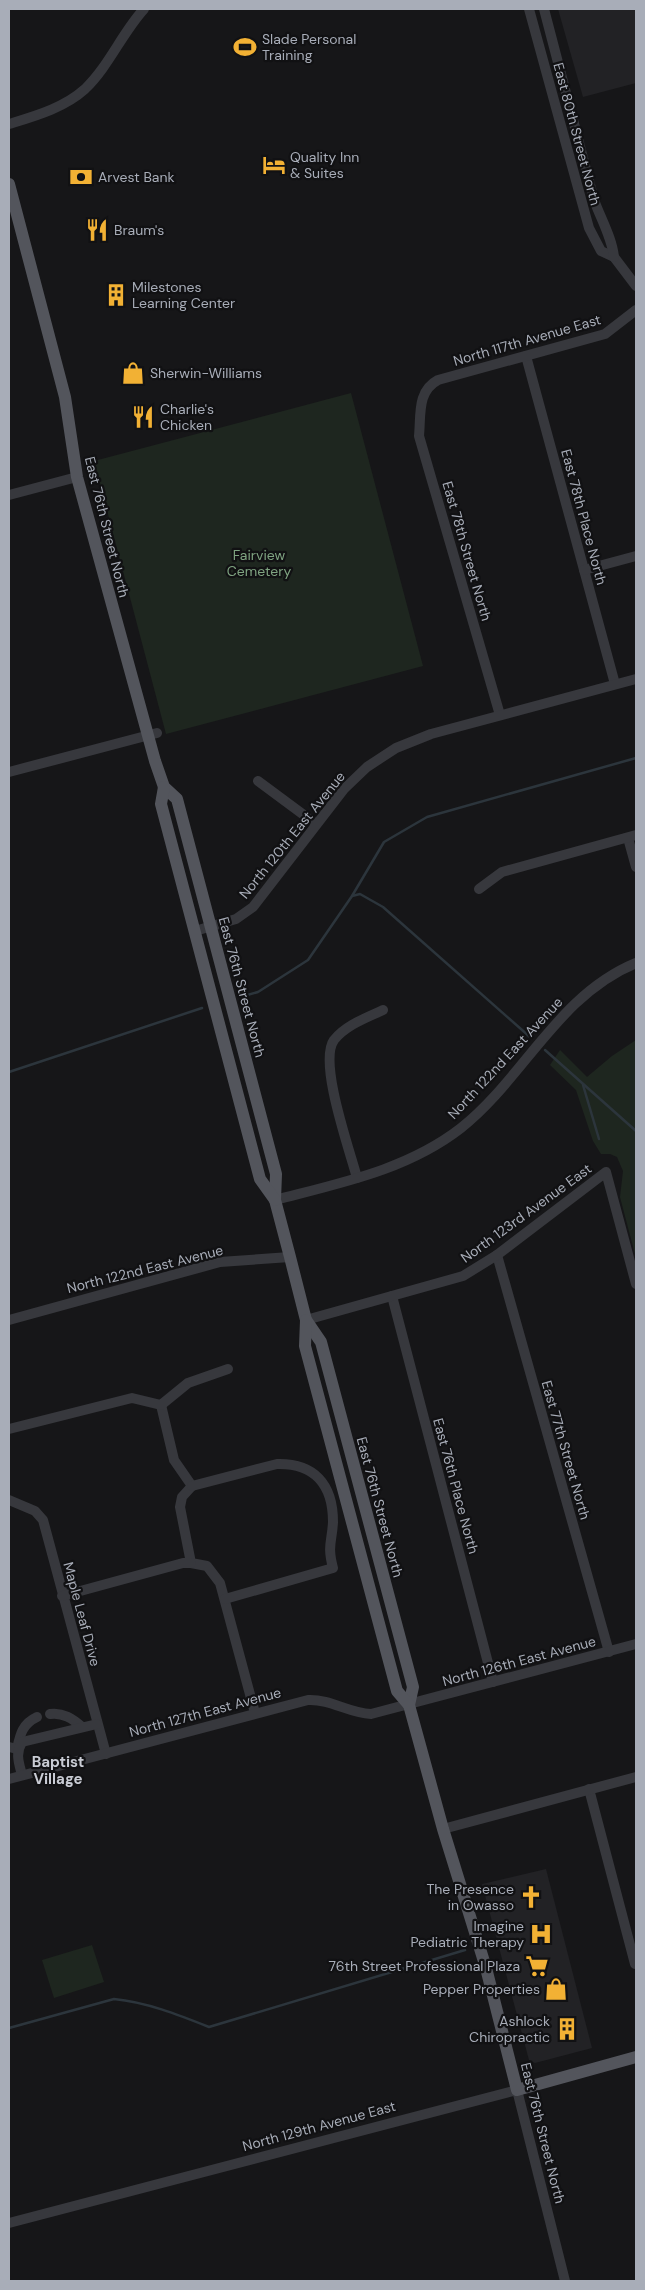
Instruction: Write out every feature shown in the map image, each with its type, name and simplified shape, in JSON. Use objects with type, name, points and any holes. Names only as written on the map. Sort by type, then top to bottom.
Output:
[{"type":"main road","name":"East 76th Street North","points":[[9,184],[65,397],[77,477],[152,734],[164,787],[161,804],[260,1179],[275,1200]]},
{"type":"main road","name":"East 76th Street North","points":[[164,787],[177,799],[276,1174],[275,1200],[306,1320],[305,1346],[397,1691],[409,1705],[443,1829],[486,1968],[517,2090]]},
{"type":"main road","name":"North 129th Avenue East","points":[[517,2090],[636,2057]]},
{"type":"street","points":[[9,124],[56,108],[86,88],[144,9]]},
{"type":"street","name":"East 80th Street North","points":[[529,9],[589,228],[601,251],[614,257],[636,286]]},
{"type":"street","name":"East 80th Street North","points":[[544,9],[594,200],[602,224],[612,244],[614,257]]},
{"type":"street","name":"North 117th Avenue East","points":[[423,393],[427,387],[438,380],[605,334],[624,322],[636,310]]},
{"type":"street","name":"East 78th Place North","points":[[526,356],[615,684]]},
{"type":"street","name":"East 78th Street North","points":[[423,393],[419,436],[500,715]]},
{"type":"street","points":[[9,495],[77,477]]},
{"type":"street","points":[[584,570],[636,556]]},
{"type":"street","name":"North 120th East Avenue","points":[[195,932],[236,919],[253,907],[316,824],[354,779],[396,748],[431,734],[636,679]]},
{"type":"street","points":[[9,772],[152,734]]},
{"type":"street","points":[[258,781],[316,824]]},
{"type":"street","points":[[479,890],[502,872],[632,836],[636,867]]},
{"type":"street","name":"North 122nd East Avenue","points":[[275,1200],[357,1178],[417,1156],[462,1126],[481,1108],[568,1009],[606,979],[636,963]]},
{"type":"street","points":[[357,1178],[329,1075],[329,1049],[346,1028],[382,1010]]},
{"type":"street","name":"North 123rd Avenue East","points":[[306,1320],[463,1276],[497,1255],[606,1172],[636,1284]]},
{"type":"street","name":"East 77th Street North","points":[[497,1255],[609,1652]]},
{"type":"street","name":"North 122nd East Avenue","points":[[9,1320],[220,1262],[290,1257]]},
{"type":"street","name":"East 76th Place North","points":[[392,1296],[493,1682]]},
{"type":"street","points":[[161,1405],[188,1383],[228,1369]]},
{"type":"street","points":[[9,1428],[132,1398],[161,1405]]},
{"type":"street","points":[[161,1405],[174,1460],[192,1486]]},
{"type":"street","points":[[191,1563],[180,1508],[182,1497],[192,1486],[277,1464],[303,1466],[320,1478],[327,1491],[332,1522],[328,1548],[333,1568],[225,1599]]},
{"type":"street","name":"Maple Leaf Drive","points":[[9,1500],[35,1511],[41,1516],[106,1754]]},
{"type":"street","points":[[62,1596],[183,1563],[207,1566],[215,1574],[225,1599],[255,1713]]},
{"type":"street","name":"North 126th East Avenue","points":[[409,1705],[636,1644]]},
{"type":"street","name":"North 127th East Avenue","points":[[9,1779],[308,1700],[319,1700],[350,1711],[371,1714],[409,1705]]},
{"type":"street","points":[[50,1714],[57,1713],[73,1719],[82,1728]]},
{"type":"street","points":[[14,1748],[20,1732],[30,1720],[37,1718]]},
{"type":"street","points":[[14,1748],[22,1742],[97,1724]]},
{"type":"street","points":[[9,1740],[14,1748],[22,1775]]},
{"type":"street","points":[[443,1829],[636,1777]]},
{"type":"street","points":[[589,1789],[635,1964]]},
{"type":"street","name":"North 129th Avenue East","points":[[9,2223],[517,2090]]},
{"type":"street","name":"East 76th Street North","points":[[517,2090],[565,2281]]},
{"type":"shaded area","points":[[558,9],[636,9],[636,83],[583,97]]},
{"type":"shaded area","name":"76th Street Professional Plaza","points":[[546,1869],[592,2048],[535,2063],[529,2060],[482,1884]]},
{"type":"green space","name":"Fairview Cemetery","points":[[351,393],[423,666],[166,734],[94,461]]},
{"type":"green space","points":[[636,1040],[636,1258],[620,1197],[623,1171],[617,1157],[610,1154],[601,1154],[593,1141],[576,1090],[550,1065],[560,1050],[587,1077],[612,1056]]},
{"type":"green space","points":[[92,1945],[104,1982],[54,1998],[42,1960]]},
{"type":"waterway","points":[[244,996],[258,992],[308,960],[352,896],[384,842],[427,817],[636,758]]},
{"type":"waterway","points":[[352,896],[360,894],[383,907],[530,1037]]},
{"type":"waterway","points":[[9,1072],[202,1008]]},
{"type":"waterway","points":[[545,1050],[636,1131]]},
{"type":"waterway","points":[[583,1085],[599,1139]]},
{"type":"waterway","points":[[9,2028],[114,1999],[150,2006],[209,2027],[465,1950]]},
{"type":"place","name":"Slade Personal Training","points":[[245,47]]},
{"type":"place","name":"Quality Inn & Suites","points":[[274,165]]},
{"type":"place","name":"Arvest Bank","points":[[81,177]]},
{"type":"place","name":"Braum's","points":[[97,230]]},
{"type":"place","name":"Milestones Learning Center","points":[[116,295]]},
{"type":"place","name":"Sherwin-Williams","points":[[133,373]]},
{"type":"place","name":"Charlie's Chicken","points":[[143,417]]},
{"type":"place","name":"The Presence in Owasso","points":[[531,1897]]},
{"type":"place","name":"Imagine Pediatric Therapy","points":[[541,1934]]},
{"type":"place","name":"76th Street Professional Plaza","points":[[537,1966]]},
{"type":"place","name":"Pepper Properties","points":[[556,1989]]},
{"type":"place","name":"Ashlock Chiropractic","points":[[567,2029]]},
{"type":"district","name":"Baptist Village","points":[[58,1770]]}]
